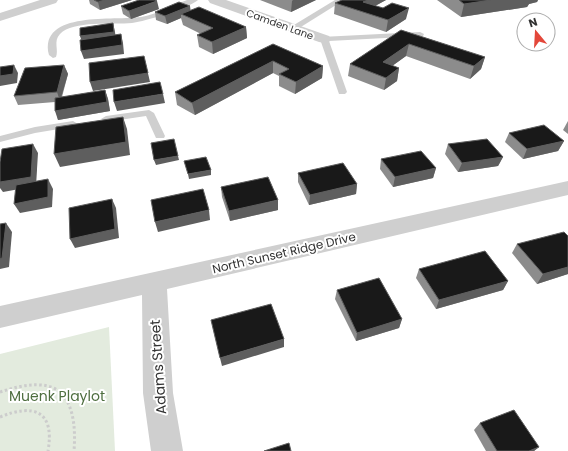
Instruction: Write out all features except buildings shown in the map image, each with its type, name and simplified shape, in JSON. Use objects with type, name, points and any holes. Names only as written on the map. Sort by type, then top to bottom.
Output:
[{"type":"street","points":[[0,17],[52,0]]},
{"type":"street","name":"Camden Lane","points":[[214,0],[324,39]]},
{"type":"street","name":"North Sunset Ridge Drive","points":[[0,317],[568,188]]},
{"type":"street","name":"Adams Street","points":[[154,283],[158,393],[167,451]]},
{"type":"lane","points":[[52,55],[51,46],[56,33],[68,26],[79,24],[125,22],[144,19],[194,0]]},
{"type":"lane","points":[[293,28],[340,0]]},
{"type":"lane","points":[[342,92],[324,39],[420,34]]},
{"type":"lane","points":[[96,121],[149,113],[160,136]]},
{"type":"lane","points":[[0,139],[35,130],[81,123]]},
{"type":"path","points":[[0,392],[18,387],[47,385],[55,388],[66,396],[74,415],[74,451]]},
{"type":"path","points":[[0,417],[16,410],[25,409],[40,413],[46,418],[52,433],[48,451]]},
{"type":"green space","name":"Muenk Playlot","points":[[109,327],[115,451],[0,451],[0,354]]}]
